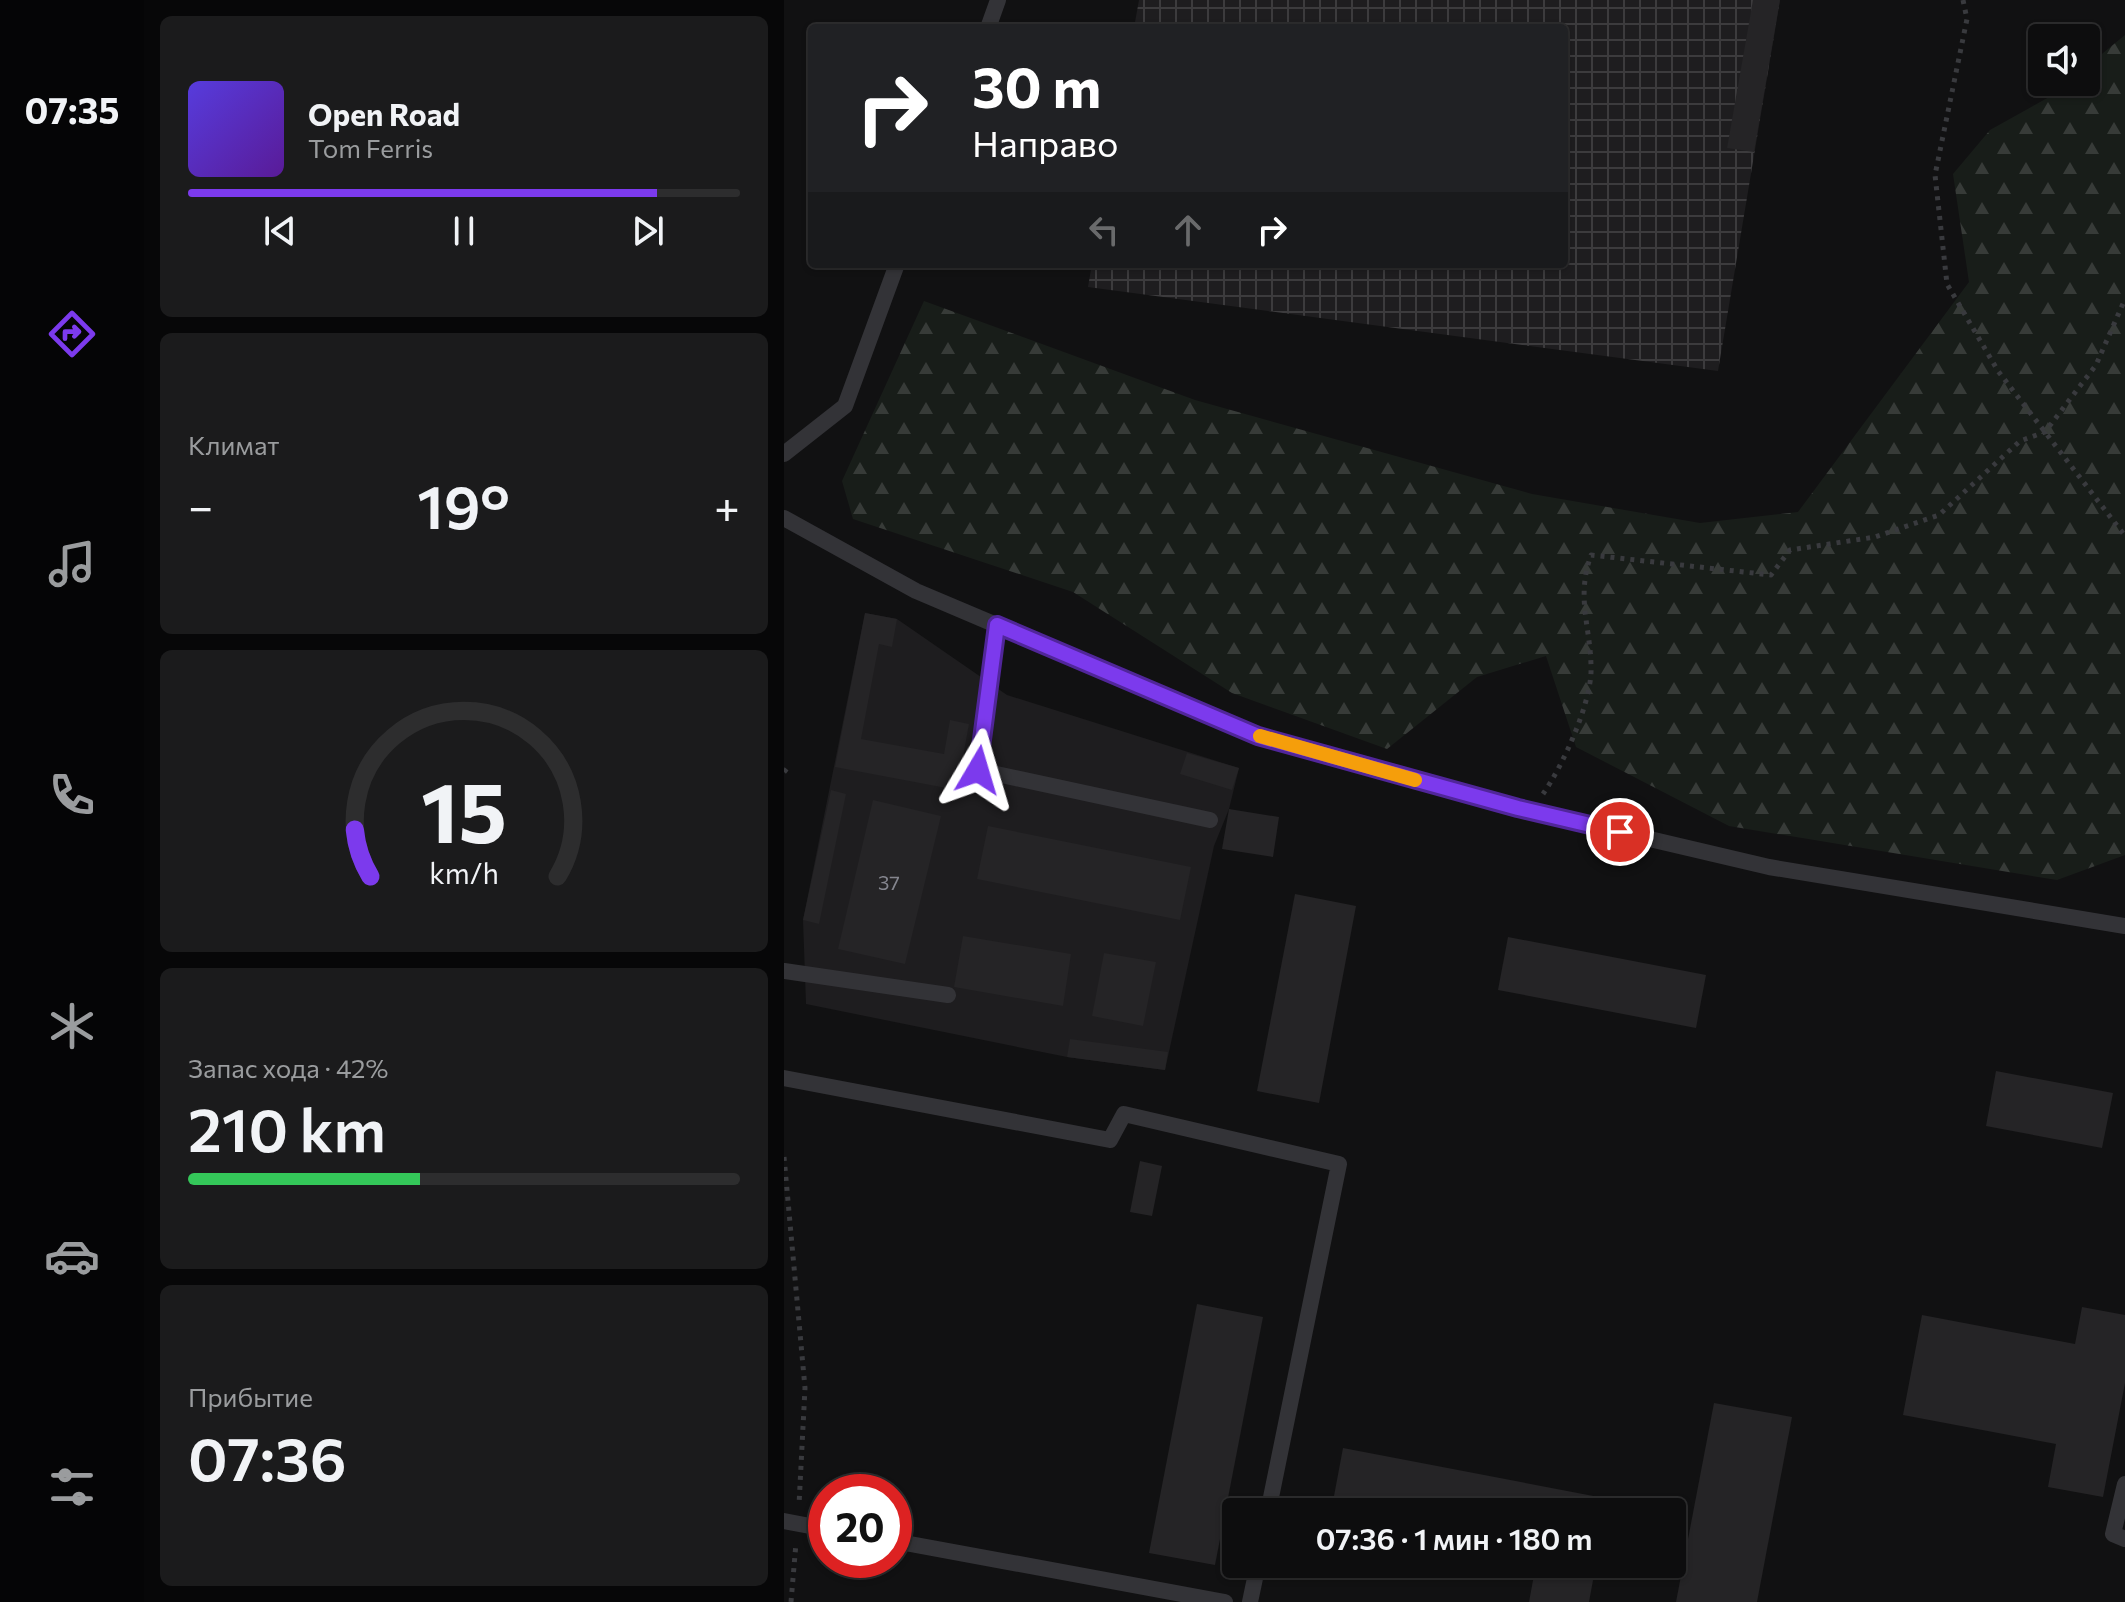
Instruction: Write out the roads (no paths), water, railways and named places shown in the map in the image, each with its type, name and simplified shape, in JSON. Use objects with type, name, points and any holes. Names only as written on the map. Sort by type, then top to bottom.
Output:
[{"type":"lane","points":[[989,24],[998,0]]},
{"type":"lane","points":[[784,454],[845,406],[896,268]]},
{"type":"lane","points":[[784,518],[916,591],[1258,736],[1531,812],[1769,867],[2125,926]]},
{"type":"lane","points":[[997,625],[978,770],[1210,820]]},
{"type":"lane","points":[[784,971],[948,995]]},
{"type":"lane","points":[[784,1078],[1110,1140],[1124,1114],[1339,1164],[1271,1498]]},
{"type":"lane","points":[[2125,1484],[2113,1534],[2125,1539]]},
{"type":"lane","points":[[912,1544],[1225,1602]]},
{"type":"lane","points":[[1250,1602],[1255,1578]]}]
